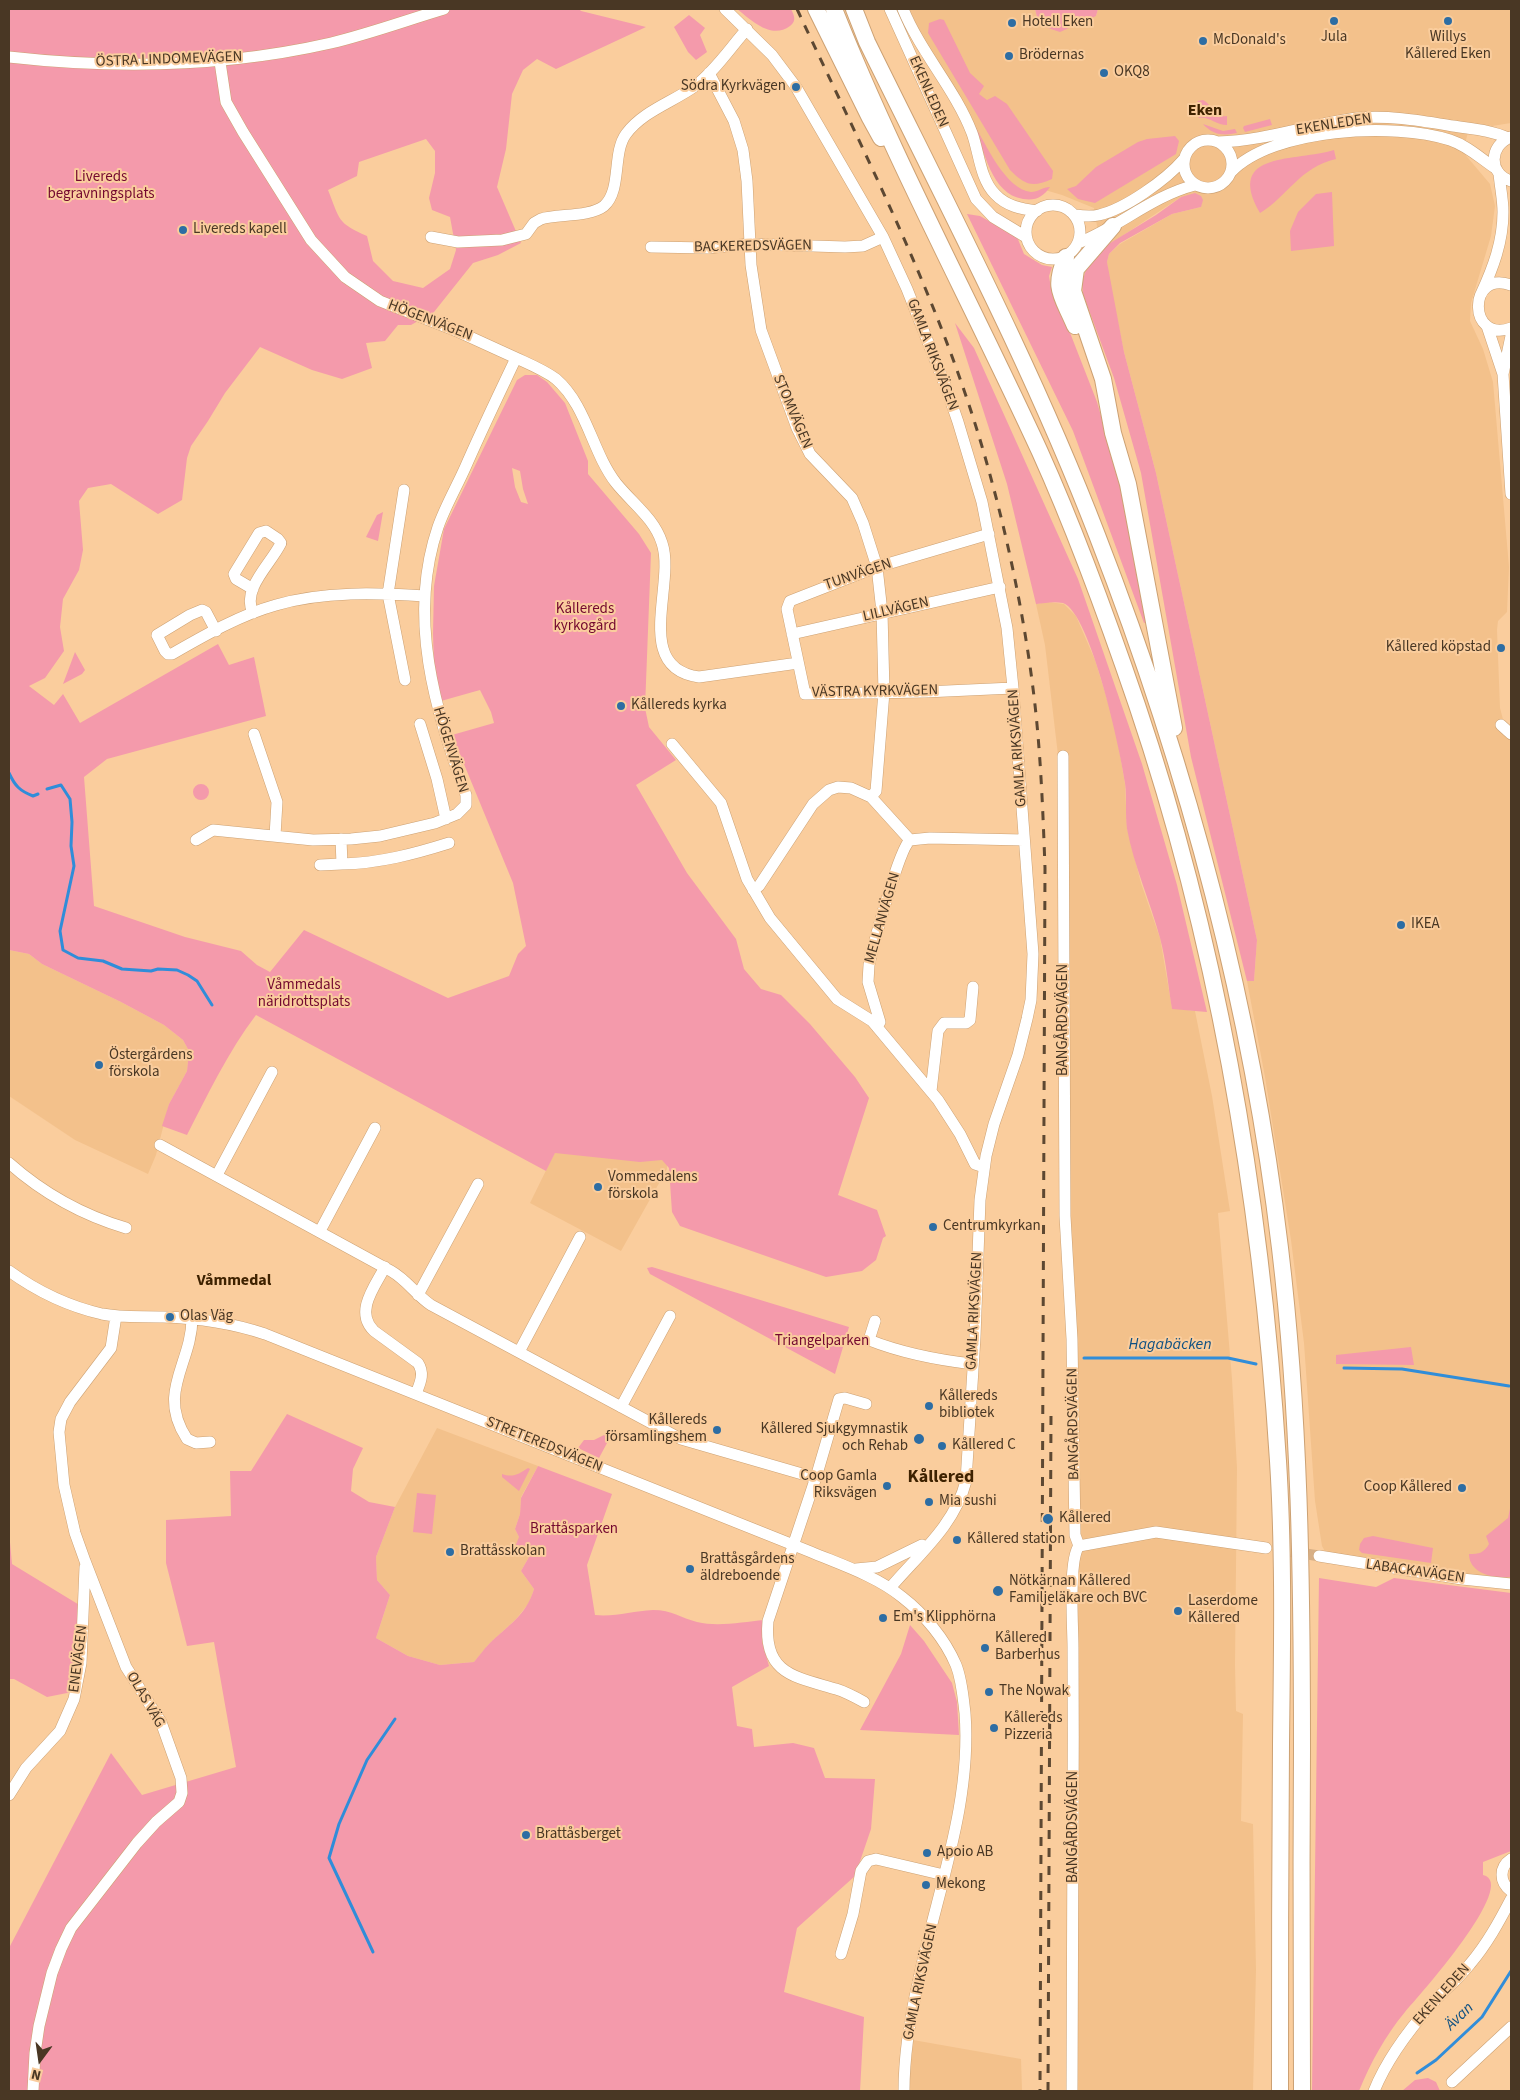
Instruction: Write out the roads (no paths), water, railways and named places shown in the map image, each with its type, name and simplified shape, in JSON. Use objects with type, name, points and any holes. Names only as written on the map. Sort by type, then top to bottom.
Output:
[{"type":"highway","points":[[816,9],[870,118],[922,206]]},
{"type":"highway","points":[[834,9],[922,206],[1041,454],[1109,624],[1170,810],[1197,915],[1225,1045],[1258,1248],[1268,1338],[1278,1464],[1282,1630],[1280,2091]]},
{"type":"highway","points":[[854,9],[867,42],[1026,366],[1096,533],[1159,707],[1218,908],[1247,1043],[1280,1246],[1299,1466],[1303,1632],[1302,2091]]},
{"type":"highway","points":[[1112,426],[1103,379],[1073,291],[1076,269],[1113,226]]},
{"type":"highway","points":[[1066,257],[1058,277],[1061,295],[1088,359],[1112,426],[1128,484],[1189,806]]},
{"type":"street","name":"ÖSTRA LINDOMEVÄGEN","points":[[9,57],[58,63],[220,62],[332,43],[444,9]]},
{"type":"street","name":"GAMLA RIKSVÄGEN","points":[[725,9],[772,55],[796,88],[883,237],[907,288],[947,390],[977,484],[1000,586],[1013,688],[1032,954],[1031,1000],[1022,1040],[994,1124],[984,1167],[980,1200],[966,1481],[948,1522],[890,1588],[920,1614],[936,1633],[955,1664],[961,1683],[967,1736],[963,1788],[916,1991],[908,2036],[904,2091]]},
{"type":"street","name":"EKENLEDEN","points":[[890,9],[976,199],[993,217],[1026,237],[1033,251],[1050,260],[1066,257]]},
{"type":"street","name":"EKENLEDEN","points":[[903,9],[961,108],[972,133],[990,188],[1007,204],[1036,211],[1043,207],[1054,205],[1066,208],[1075,216],[1099,215],[1116,209],[1160,182],[1184,160]]},
{"type":"street","points":[[431,237],[458,242],[502,240],[526,234],[541,219],[588,212],[603,206],[612,191],[620,148],[626,133],[638,122],[686,92],[709,73],[747,29]]},
{"type":"street","name":"HÖGENVÄGEN","points":[[196,840],[213,830],[313,840],[380,836],[446,819],[457,814],[466,805],[466,795],[433,691],[425,633],[429,567],[438,528],[516,358],[459,332],[380,301],[345,277],[311,240],[243,132],[226,102],[220,62]]},
{"type":"street","name":"STOMVÄGEN","points":[[709,73],[734,120],[743,150],[747,181],[749,244],[760,330],[782,391],[810,454],[852,498],[863,523],[876,567],[882,612],[884,692],[876,791],[870,797]]},
{"type":"street","name":"EKENLEDEN","points":[[1218,142],[1265,137],[1360,118],[1420,121],[1497,133],[1510,138]]},
{"type":"street","name":"EKENLEDEN","points":[[1231,172],[1237,165],[1263,150],[1283,143],[1358,130],[1404,131],[1434,135],[1466,147],[1511,181]]},
{"type":"street","name":"EKENLEDEN","points":[[1481,294],[1496,260],[1503,211],[1494,156],[1495,150],[1503,141],[1510,138]]},
{"type":"street","points":[[1206,140],[1218,142],[1225,147],[1230,155],[1232,163],[1231,172],[1225,181],[1217,187],[1204,188],[1195,185],[1185,172],[1184,160],[1188,149],[1206,140]]},
{"type":"street","points":[[1066,257],[1078,244],[1169,194],[1195,185]]},
{"type":"street","points":[[1026,237],[1027,224],[1036,211]]},
{"type":"street","points":[[1075,216],[1081,232],[1078,244]]},
{"type":"street","name":"BACKEREDSVÄGEN","points":[[651,247],[708,248],[749,244],[845,247],[863,246],[883,237]]},
{"type":"street","points":[[1511,285],[1498,283],[1491,285],[1481,294],[1478,301],[1479,315],[1487,326],[1503,374],[1511,494]]},
{"type":"street","points":[[1487,326],[1500,330],[1511,328]]},
{"type":"street","points":[[1503,374],[1511,336]]},
{"type":"street","points":[[516,358],[547,373],[564,388],[580,410],[593,444],[616,483],[655,527],[663,544],[665,562],[659,625],[661,642],[677,668],[686,674],[695,676],[798,663]]},
{"type":"street","points":[[404,490],[388,594],[405,680]]},
{"type":"street","points":[[253,589],[236,579],[234,574],[259,533],[266,531],[278,539],[281,544],[253,589],[250,599],[253,613]]},
{"type":"street","name":"TUNVÄGEN","points":[[798,663],[787,609],[790,601],[876,567],[989,534]]},
{"type":"street","name":"LILLVÄGEN","points":[[792,634],[1000,586]]},
{"type":"street","points":[[216,631],[206,612],[202,610],[190,614],[157,635],[168,654],[216,631],[253,613],[277,605],[325,596],[388,594],[426,596]]},
{"type":"street","name":"VÄSTRA KYRKVÄGEN","points":[[798,663],[805,694],[1013,688]]},
{"type":"street","points":[[420,724],[437,779],[446,819]]},
{"type":"street","points":[[1501,725],[1511,734]]},
{"type":"street","points":[[254,734],[277,802],[275,836]]},
{"type":"street","points":[[672,744],[721,803],[742,865],[753,890],[770,918],[837,999],[877,1026],[946,1111],[975,1164],[984,1167]]},
{"type":"street","name":"BANGÅRDSVÄGEN","points":[[1063,756],[1064,1216],[1072,1339],[1075,1536],[1079,1546],[1075,1551],[1072,1596],[1074,1787],[1072,2091]]},
{"type":"street","points":[[753,890],[759,886],[805,814],[820,797],[829,790],[838,787],[851,788],[870,797],[910,840],[930,838],[1024,840]]},
{"type":"street","points":[[341,839],[342,864]]},
{"type":"street","name":"MELLANVÄGEN","points":[[877,1026],[880,1022],[868,982],[868,965],[897,866],[904,847],[910,840]]},
{"type":"street","points":[[320,865],[362,864],[408,856],[449,843]]},
{"type":"street","points":[[931,1091],[938,1032],[944,1023],[966,1023],[970,1020],[973,988]]},
{"type":"street","points":[[216,1175],[272,1072]]},
{"type":"street","points":[[320,1231],[375,1128]]},
{"type":"street","points":[[160,1145],[385,1267],[409,1283],[422,1300],[437,1309],[681,1439],[816,1478]]},
{"type":"street","points":[[9,1164],[56,1199],[91,1216],[126,1228]]},
{"type":"street","points":[[418,1294],[478,1184]]},
{"type":"street","points":[[519,1352],[580,1237]]},
{"type":"street","points":[[385,1267],[368,1299],[365,1316],[368,1325],[374,1331],[418,1363],[422,1369],[416,1394]]},
{"type":"street","name":"STRETEREDSVÄGEN","points":[[9,1271],[37,1290],[69,1305],[116,1316],[192,1318],[229,1324],[265,1334],[794,1545],[890,1588]]},
{"type":"street","name":"OLAS VÄG","points":[[33,2091],[35,2053],[39,2026],[52,1973],[61,1949],[72,1928],[137,1843],[156,1822],[180,1802],[182,1793],[181,1778],[160,1722],[126,1666],[85,1562],[75,1533],[64,1485],[59,1432],[64,1411],[111,1348],[116,1316]]},
{"type":"street","points":[[621,1407],[670,1316]]},
{"type":"street","points":[[192,1318],[191,1334],[175,1385],[174,1407],[176,1417],[187,1439],[196,1443],[210,1442]]},
{"type":"street","points":[[875,1321],[870,1340],[892,1348],[938,1359],[973,1364]]},
{"type":"street","points":[[864,1702],[849,1693],[807,1682],[788,1674],[770,1652],[766,1638],[768,1621],[816,1478],[839,1399],[845,1398],[866,1404]]},
{"type":"street","points":[[1079,1546],[1156,1532],[1266,1548]]},
{"type":"street","name":"GAMLA RIKSVÄGEN","points":[[852,1570],[877,1567],[930,1542]]},
{"type":"street","name":"LABACKAVÄGEN","points":[[1319,1556],[1462,1579],[1511,1584]]},
{"type":"street","name":"ENEVÄGEN","points":[[9,1795],[26,1768],[60,1731],[74,1699],[81,1663],[85,1562]]},
{"type":"street","points":[[1511,1858],[1505,1865],[1502,1875],[1506,1886],[1511,1891]]},
{"type":"street","points":[[841,1954],[853,1914],[861,1871],[863,1865],[868,1860],[876,1859],[944,1875]]},
{"type":"street","name":"EKENLEDEN","points":[[1374,2091],[1391,2058],[1403,2040],[1420,2018],[1460,1976],[1484,1947],[1511,1899]]},
{"type":"street","points":[[1452,2082],[1511,2027]]},
{"type":"waterway","name":"Hagabäcken","points":[[9,773],[21,790],[33,796],[38,794]]},
{"type":"waterway","name":"Hagabäcken","points":[[47,789],[61,785],[70,799],[72,822],[71,846],[74,866],[60,931],[63,950],[78,958],[103,961],[122,969],[177,970],[197,981],[212,1005]]},
{"type":"waterway","name":"Hagabäcken","points":[[1084,1358],[1228,1358],[1256,1364]]},
{"type":"waterway","name":"Hagabäcken","points":[[1344,1368],[1402,1369],[1509,1386]]},
{"type":"waterway","points":[[373,1952],[329,1858],[339,1824],[367,1760],[395,1719]]},
{"type":"waterway","name":"Ävan","points":[[1417,2073],[1436,2060],[1482,2017],[1511,1971]]},
{"type":"tunnel","points":[[1275,1549],[1319,1556]]},
{"type":"railway","points":[[797,9],[897,223],[943,331],[963,387],[999,507],[1020,606],[1035,705],[1045,868],[1040,2091]]},
{"type":"railway","points":[[1048,2091],[1051,1415]]},
{"type":"place","name":"Jula","points":[[1334,21]]},
{"type":"place","name":"Willys Kållered Eken","points":[[1448,21]]},
{"type":"place","name":"Hotell Eken","points":[[1012,23]]},
{"type":"place","name":"McDonald's","points":[[1203,41]]},
{"type":"place","name":"Brödernas","points":[[1009,56]]},
{"type":"place","name":"OKQ8","points":[[1104,73]]},
{"type":"place","name":"Södra Kyrkvägen","points":[[796,87]]},
{"type":"place","name":"Livereds kapell","points":[[183,230]]},
{"type":"place","name":"Kållered köpstad","points":[[1501,648]]},
{"type":"place","name":"Kållereds kyrka","points":[[621,706]]},
{"type":"place","name":"IKEA","points":[[1401,925]]},
{"type":"place","name":"Östergårdens förskola","points":[[99,1065]]},
{"type":"place","name":"Vommedalens förskola","points":[[598,1187]]},
{"type":"place","name":"Centrumkyrkan","points":[[933,1227]]},
{"type":"place","name":"Olas Väg","points":[[170,1317]]},
{"type":"place","name":"Kållereds bibliotek","points":[[929,1406]]},
{"type":"place","name":"Kållereds församlingshem","points":[[717,1430]]},
{"type":"place","name":"Kållered Sjukgymnastik och Rehab","points":[[919,1439]]},
{"type":"place","name":"Kållered C","points":[[942,1446]]},
{"type":"place","name":"Coop Gamla Riksvägen","points":[[887,1486]]},
{"type":"place","name":"Coop Kållered","points":[[1462,1488]]},
{"type":"place","name":"Mia sushi","points":[[929,1502]]},
{"type":"place","name":"Kållered","points":[[1048,1519]]},
{"type":"place","name":"Kållered station","points":[[957,1540]]},
{"type":"place","name":"Brattåsskolan","points":[[450,1552]]},
{"type":"place","name":"Brattåsgårdens äldreboende","points":[[690,1569]]},
{"type":"place","name":"Nötkärnan Kållered Familjeläkare och BVC","points":[[998,1591]]},
{"type":"place","name":"Laserdome Kållered","points":[[1178,1611]]},
{"type":"place","name":"Em's Klipphörna","points":[[883,1618]]},
{"type":"place","name":"Kållered Barberhus","points":[[985,1648]]},
{"type":"place","name":"The Nowak","points":[[989,1692]]},
{"type":"place","name":"Kållereds Pizzeria","points":[[994,1728]]},
{"type":"place","name":"Brattåsberget","points":[[526,1835]]},
{"type":"place","name":"Apoio AB","points":[[927,1853]]},
{"type":"place","name":"Mekong","points":[[926,1885]]},
{"type":"district","name":"Eken","points":[[1205,111]]},
{"type":"district","name":"Våmmedal","points":[[234,1281]]},
{"type":"district","name":"Kållered","points":[[941,1478]]},
{"type":"park label","name":"Livereds begravningsplats","points":[[101,186]]},
{"type":"park label","name":"Kållereds kyrkogård","points":[[585,618]]},
{"type":"park label","name":"Våmmedals näridrottsplats","points":[[304,994]]},
{"type":"park label","name":"Triangelparken","points":[[822,1342]]},
{"type":"park label","name":"Brattåsparken","points":[[574,1530]]}]
